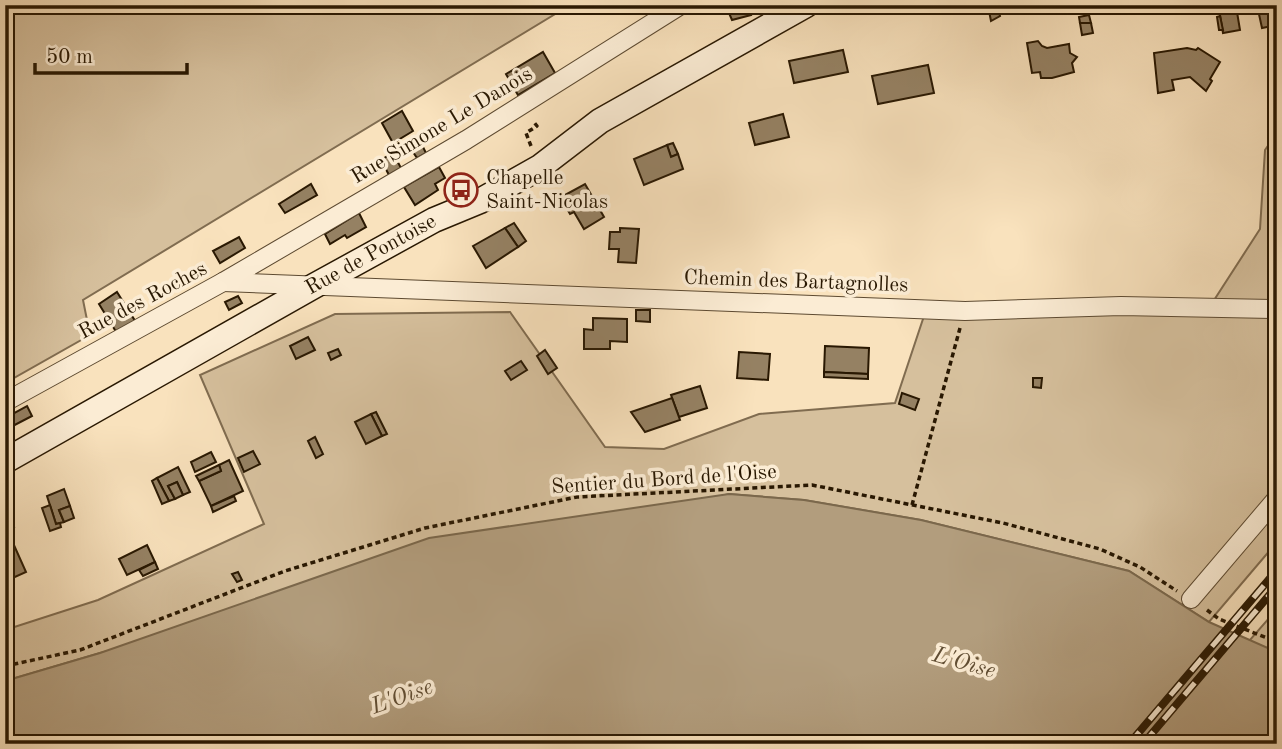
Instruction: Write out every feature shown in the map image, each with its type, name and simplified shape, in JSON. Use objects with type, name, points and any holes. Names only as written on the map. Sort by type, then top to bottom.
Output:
[{"type":"main road","name":"Rue de Pontoise","points":[[5,461],[433,220],[480,201],[513,183],[540,167],[600,121],[806,5]]},
{"type":"street","name":"Rue Simone Le Danois","points":[[223,282],[466,140],[681,5]]},
{"type":"street","name":"Rue des Roches","points":[[5,402],[223,282],[314,286]]},
{"type":"street","name":"Chemin des Bartagnolles","points":[[314,286],[965,311],[1121,306],[1277,309]]},
{"type":"street","points":[[1191,599],[1277,498]]},
{"type":"path","points":[[912,505],[965,311]]},
{"type":"path","name":"Sentier du Bord de l'Oise","points":[[5,666],[80,650],[285,571],[425,528],[577,497],[812,485],[1003,523],[1100,549],[1140,566],[1219,619],[1277,642]]},
{"type":"shaded area","points":[[5,5],[570,5],[83,300],[90,335],[5,383]]},
{"type":"shaded area","points":[[1277,133],[1277,542],[1209,622],[1129,571],[921,520],[804,500],[729,494],[100,653],[5,681],[5,630],[98,600],[264,524],[200,375],[335,314],[510,312],[605,447],[664,449],[759,414],[895,403],[924,316],[1207,311],[1260,229],[1265,150]]},
{"type":"shaded area","points":[[1277,609],[1277,652],[1249,641]]},
{"type":"water","name":"L'Oise","points":[[729,494],[804,500],[921,520],[1129,571],[1209,622],[1277,652],[1277,744],[5,744],[5,681],[100,653],[429,538]]},
{"type":"building","points":[[737,5],[739,13],[749,10],[751,15],[732,20],[726,6]]},
{"type":"building","points":[[737,5],[758,5],[758,7],[739,13]]},
{"type":"building","points":[[997,5],[1000,16],[991,21],[988,6]]},
{"type":"building","points":[[1050,5],[1062,5],[1064,14],[1051,14]]},
{"type":"building","points":[[1257,5],[1277,5],[1277,25],[1262,28]]},
{"type":"building","points":[[1236,6],[1240,30],[1223,33],[1219,9]]},
{"type":"building","points":[[1089,15],[1091,23],[1080,23],[1079,17]]},
{"type":"building","points":[[1220,16],[1223,30],[1219,30],[1217,17]]},
{"type":"building","points":[[1080,23],[1091,23],[1093,33],[1082,35]]},
{"type":"building","points":[[1038,41],[1047,48],[1069,44],[1070,53],[1077,57],[1072,63],[1074,72],[1052,78],[1041,78],[1040,72],[1032,73],[1027,43]]},
{"type":"building","points":[[1198,48],[1220,62],[1206,91],[1190,77],[1172,80],[1174,90],[1158,93],[1154,53]]},
{"type":"building","points":[[843,50],[848,72],[794,83],[789,61]]},
{"type":"building","points":[[543,52],[555,73],[518,95],[506,74]]},
{"type":"building","points":[[928,65],[934,93],[878,104],[872,76]]},
{"type":"building","points":[[402,111],[413,131],[393,143],[382,123]]},
{"type":"building","points":[[783,114],[789,137],[755,145],[749,123]]},
{"type":"building","points":[[421,143],[426,153],[417,158],[411,149]]},
{"type":"building","points":[[673,143],[678,154],[671,157],[667,145]]},
{"type":"building","points":[[667,145],[671,157],[678,154],[683,169],[644,185],[634,159]]},
{"type":"building","points":[[393,153],[401,168],[389,175],[381,160]]},
{"type":"building","points":[[439,167],[445,178],[435,184],[438,190],[415,205],[404,187]]},
{"type":"building","points":[[311,184],[317,195],[285,213],[279,204]]},
{"type":"building","points":[[585,184],[604,217],[584,229],[574,212],[570,214],[562,200],[565,195]]},
{"type":"building","points":[[359,213],[366,227],[330,244],[325,234]]},
{"type":"building","points":[[514,223],[526,241],[518,247],[505,228]]},
{"type":"building","points":[[505,228],[518,247],[486,268],[473,246]]},
{"type":"building","points":[[620,228],[639,229],[636,263],[618,262],[619,249],[609,249],[610,232],[620,232]]},
{"type":"building","points":[[239,237],[245,248],[220,263],[213,251]]},
{"type":"building","points":[[117,292],[137,324],[118,335],[99,304]]},
{"type":"building","points":[[238,296],[242,303],[229,310],[225,302]]},
{"type":"building","points":[[636,310],[650,310],[650,322],[636,321]]},
{"type":"building","points":[[593,318],[627,319],[627,342],[610,341],[610,349],[584,349],[584,329],[593,330]]},
{"type":"building","points":[[308,337],[315,350],[296,359],[290,346]]},
{"type":"building","points":[[825,346],[869,348],[868,374],[824,372]]},
{"type":"building","points":[[338,349],[341,355],[331,360],[328,353]]},
{"type":"building","points":[[545,350],[557,368],[548,374],[537,356]]},
{"type":"building","points":[[739,352],[770,354],[768,380],[737,378]]},
{"type":"building","points":[[521,361],[527,370],[511,380],[505,371]]},
{"type":"building","points":[[824,372],[868,374],[868,379],[824,377]]},
{"type":"building","points":[[1033,378],[1042,378],[1041,388],[1033,387]]},
{"type":"building","points":[[700,386],[707,408],[679,417],[671,395]]},
{"type":"building","points":[[902,393],[919,399],[915,410],[899,404]]},
{"type":"building","points":[[672,398],[680,420],[645,432],[631,412]]},
{"type":"building","points":[[27,406],[32,416],[5,430],[5,418]]},
{"type":"building","points":[[376,412],[387,434],[382,436],[371,414]]},
{"type":"building","points":[[371,414],[382,436],[366,444],[355,422]]},
{"type":"building","points":[[315,437],[323,454],[316,458],[308,441]]},
{"type":"building","points":[[253,451],[260,464],[244,472],[238,458]]},
{"type":"building","points":[[211,452],[216,462],[195,472],[191,462]]},
{"type":"building","points":[[229,460],[243,491],[211,506],[199,481],[221,471],[219,465]]},
{"type":"building","points":[[219,465],[221,471],[199,481],[196,476]]},
{"type":"building","points":[[178,467],[190,492],[183,495],[177,482],[168,486],[175,499],[169,501],[157,478]]},
{"type":"building","points":[[157,478],[169,501],[162,504],[152,481]]},
{"type":"building","points":[[177,482],[183,495],[175,499],[168,486]]},
{"type":"building","points":[[64,489],[70,506],[59,510],[64,522],[56,524],[47,496]]},
{"type":"building","points":[[234,496],[236,501],[213,512],[211,506]]},
{"type":"building","points":[[50,505],[56,524],[60,523],[61,527],[50,531],[42,508]]},
{"type":"building","points":[[70,506],[74,518],[64,522],[59,510]]},
{"type":"building","points":[[9,517],[14,527],[5,535],[5,519]]},
{"type":"building","points":[[9,534],[26,572],[6,581],[5,535]]},
{"type":"building","points":[[147,545],[155,562],[127,575],[119,559]]},
{"type":"building","points":[[155,562],[158,569],[143,576],[139,570]]},
{"type":"building","points":[[238,572],[242,580],[237,582],[232,574]]},
{"type":"railway","points":[[1129,744],[1277,570]]},
{"type":"railway","points":[[1143,744],[1277,586]]},
{"type":"place","name":"Chapelle Saint-Nicolas","points":[[461,190]]}]
